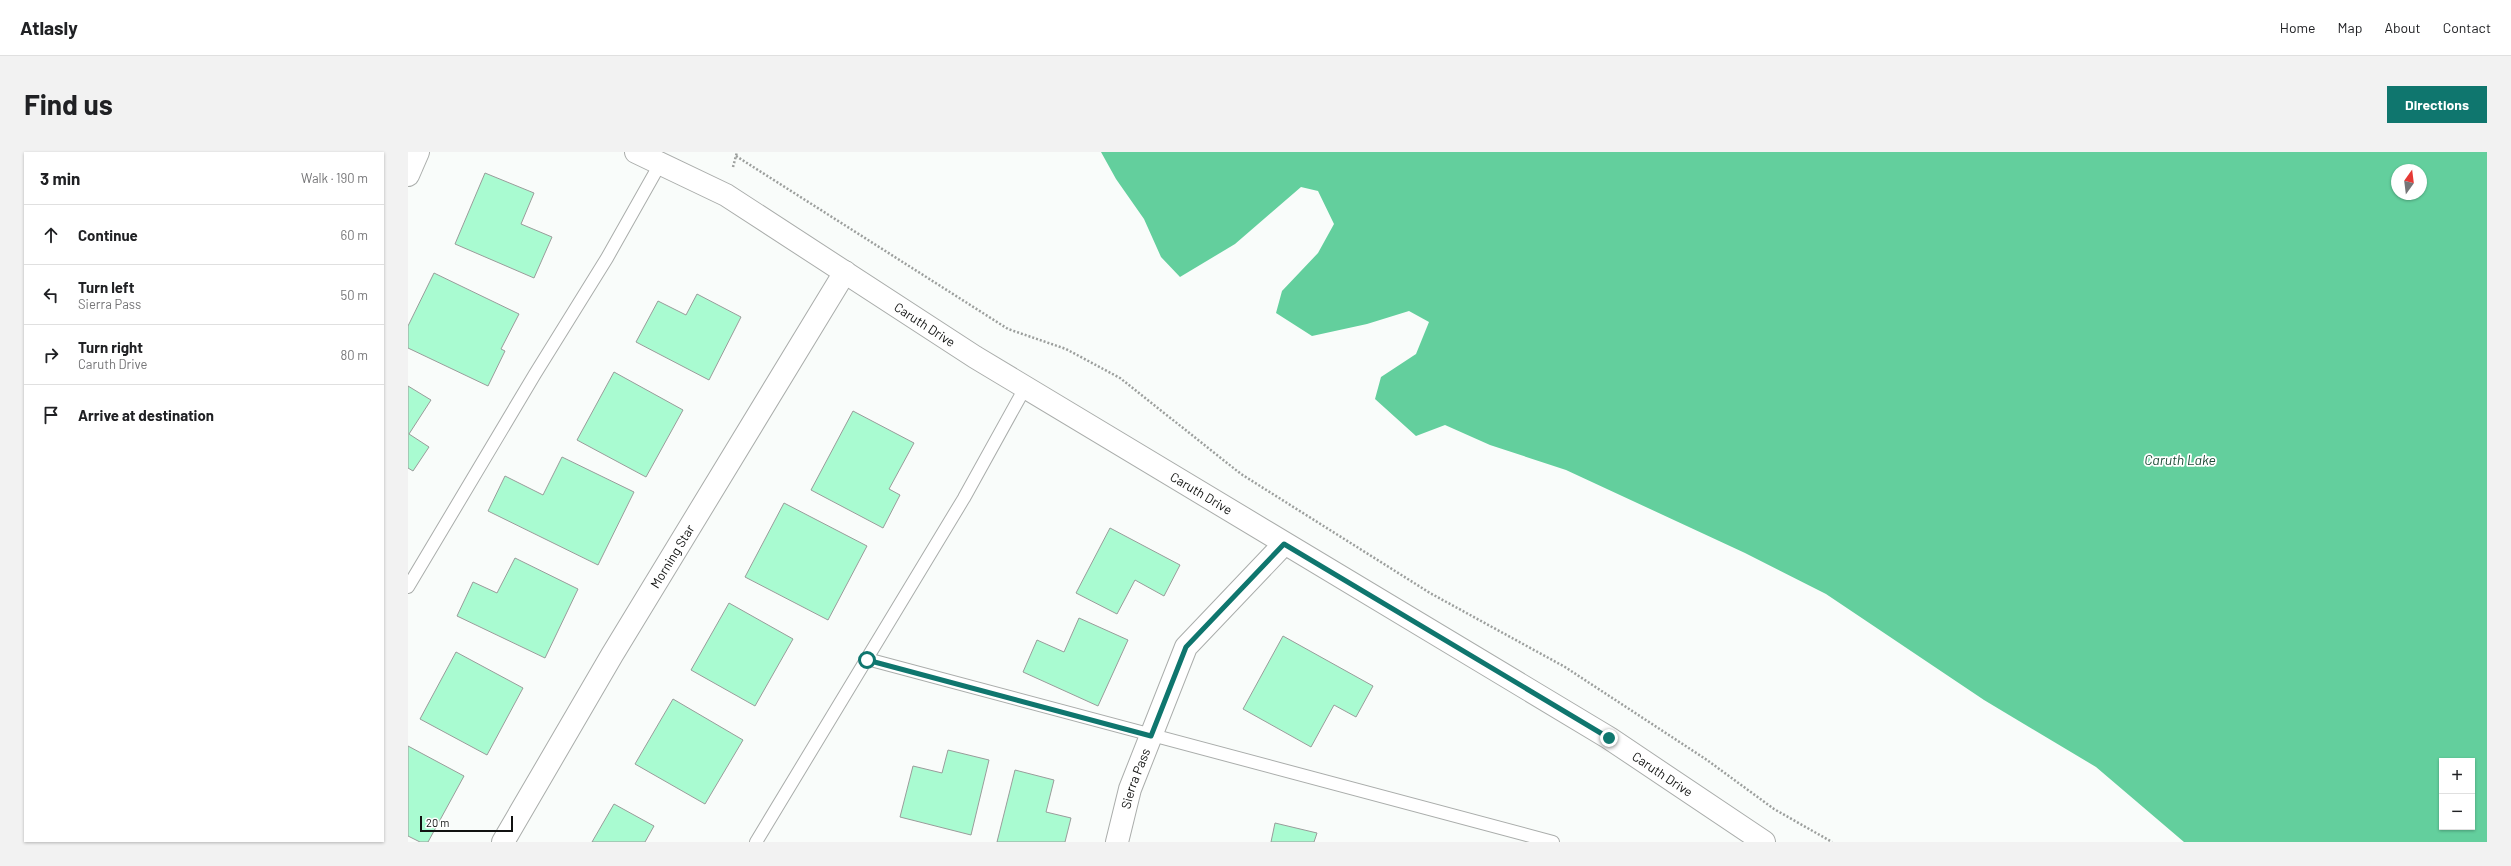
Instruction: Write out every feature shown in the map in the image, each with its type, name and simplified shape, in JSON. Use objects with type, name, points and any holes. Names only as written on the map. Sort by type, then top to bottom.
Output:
[{"type":"street","points":[[408,175],[418,152]]},
{"type":"street","name":"Caruth Drive","points":[[636,152],[726,195],[976,357],[1284,544],[1609,738],[1764,842]]},
{"type":"street","name":"Morning Star","points":[[503,842],[612,655],[845,272]]},
{"type":"street","name":"Sierra Pass","points":[[1117,842],[1130,789],[1186,647],[1284,544]]},
{"type":"lane","points":[[408,587],[535,374],[607,258],[660,164]]},
{"type":"lane","points":[[756,842],[964,498],[1026,386]]},
{"type":"lane","points":[[867,660],[1553,842]]},
{"type":"path","points":[[736,156],[1008,329],[1066,349],[1120,378],[1241,474],[1430,592],[1565,667],[1707,760],[1774,809],[1832,842]]},
{"type":"water","name":"Caruth Lake","points":[[1101,152],[2487,152],[2487,842],[2184,842],[2096,767],[1984,700],[1826,594],[1745,553],[1566,470],[1490,445],[1445,425],[1416,436],[1375,399],[1381,377],[1416,354],[1429,322],[1409,311],[1367,324],[1312,336],[1276,313],[1282,291],[1318,253],[1334,224],[1318,191],[1301,187],[1235,244],[1180,277],[1161,257],[1144,219],[1116,179]]},
{"type":"building","points":[[485,173],[534,193],[521,224],[552,237],[534,278],[455,244]]},
{"type":"building","points":[[434,273],[519,314],[501,349],[505,351],[488,386],[408,348],[408,326]]},
{"type":"building","points":[[697,294],[741,317],[709,380],[636,342],[658,301],[686,315]]},
{"type":"building","points":[[614,372],[683,410],[646,477],[577,440]]},
{"type":"building","points":[[408,386],[431,400],[409,434],[429,447],[413,471],[408,468]]},
{"type":"building","points":[[853,411],[914,443],[889,489],[900,495],[883,528],[811,490]]},
{"type":"building","points":[[562,457],[634,492],[598,565],[488,511],[505,476],[543,495]]},
{"type":"building","points":[[784,503],[867,546],[828,620],[745,577]]},
{"type":"building","points":[[1110,528],[1180,565],[1164,596],[1135,580],[1117,614],[1076,593]]},
{"type":"building","points":[[515,558],[578,589],[545,658],[457,616],[473,582],[497,593]]},
{"type":"building","points":[[729,603],[793,639],[755,706],[691,670]]},
{"type":"building","points":[[1079,618],[1128,640],[1098,706],[1023,672],[1037,640],[1064,652]]},
{"type":"building","points":[[1283,636],[1373,686],[1356,717],[1334,705],[1311,747],[1243,709]]},
{"type":"building","points":[[456,652],[523,688],[487,755],[420,719]]},
{"type":"building","points":[[673,699],[743,740],[705,804],[635,764]]},
{"type":"building","points":[[408,746],[464,776],[428,842],[420,842],[408,836]]},
{"type":"building","points":[[948,750],[989,760],[971,835],[900,817],[913,766],[942,773]]},
{"type":"building","points":[[1015,770],[1054,780],[1046,812],[1071,818],[1065,842],[997,842]]},
{"type":"building","points":[[614,804],[654,826],[645,842],[592,842]]},
{"type":"building","points":[[1275,823],[1317,833],[1314,842],[1271,842]]},
{"type":"route","points":[[867,660],[1151,736],[1186,647],[1284,544],[1609,738]]}]
